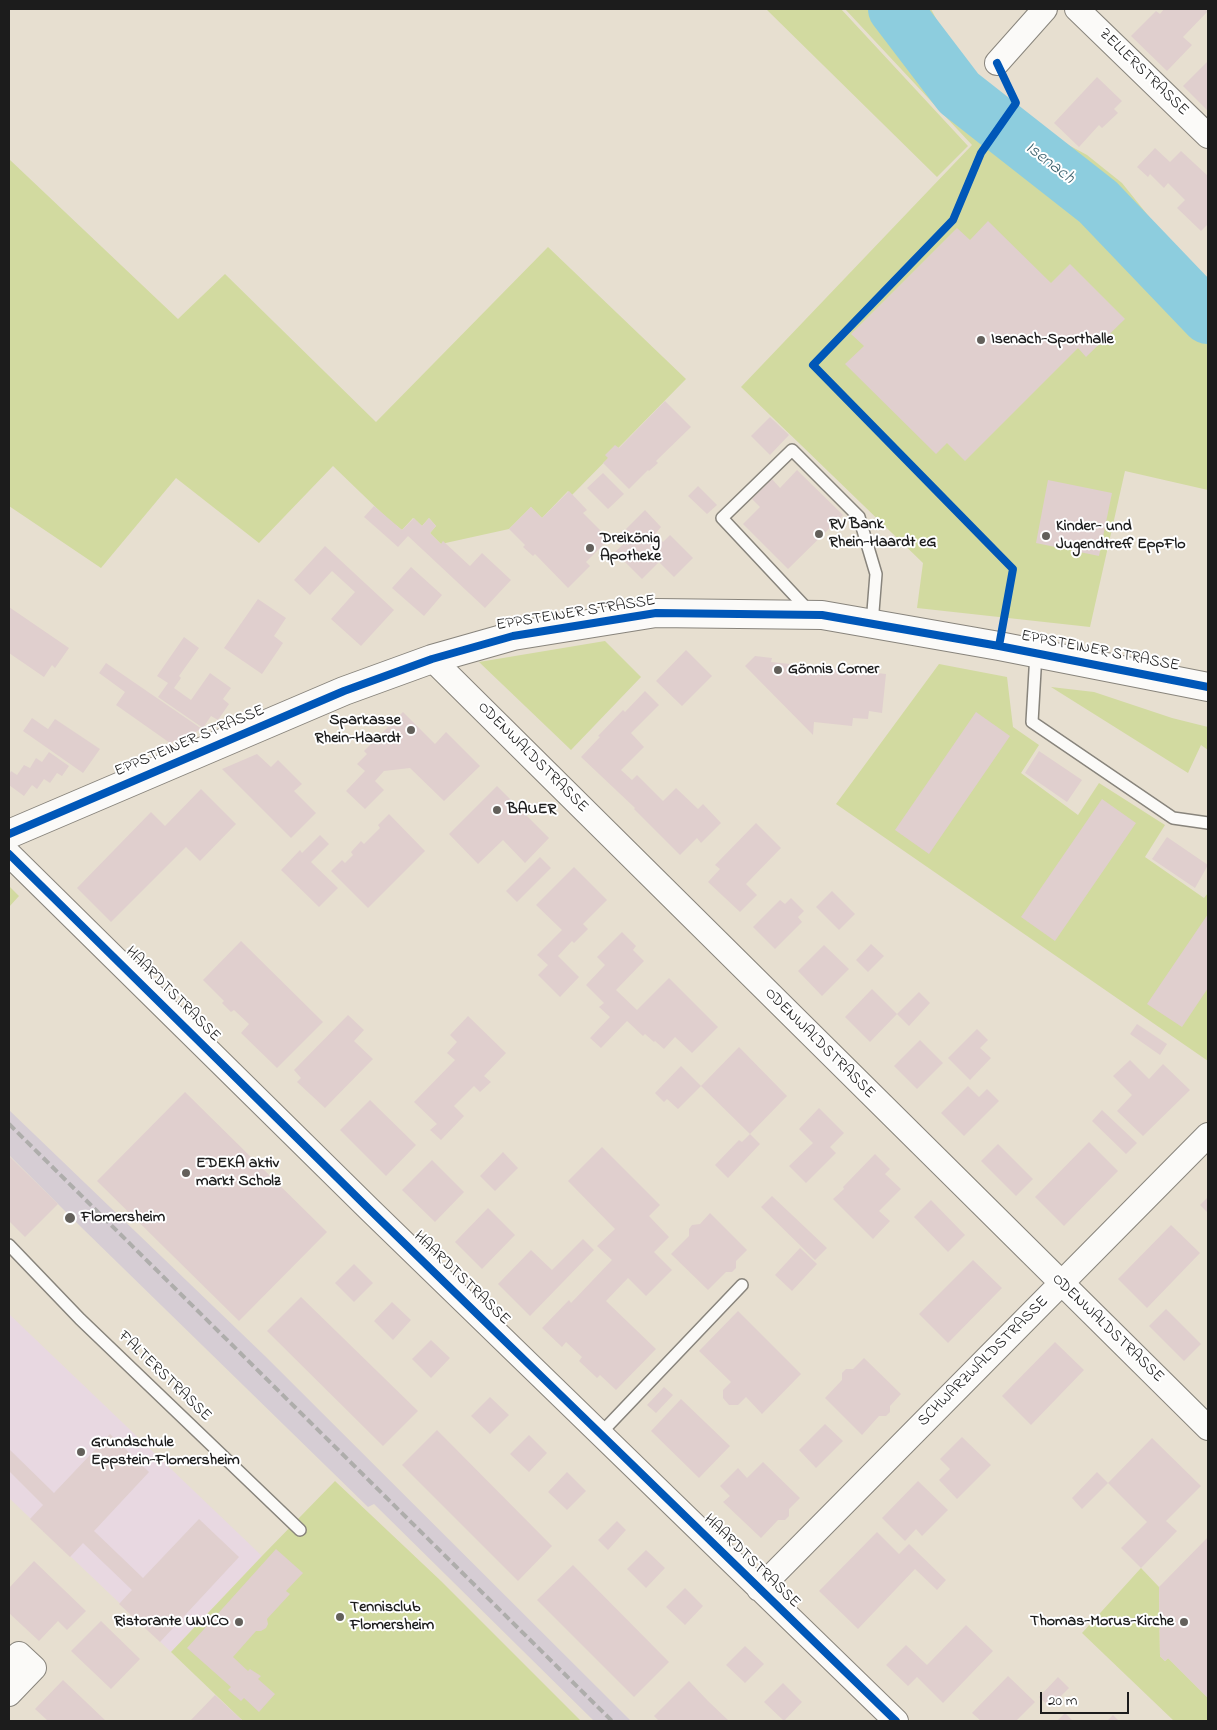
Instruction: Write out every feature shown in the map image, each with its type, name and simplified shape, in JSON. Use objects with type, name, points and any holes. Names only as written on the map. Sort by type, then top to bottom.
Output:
[{"type":"main road","name":"EPPSTEINER STRASSE","points":[[9,834],[344,691],[432,658],[514,636],[656,613],[812,614],[1036,653],[1208,687]]},
{"type":"street","points":[[997,63],[1045,9]]},
{"type":"street","name":"ZELLERSTRASSE","points":[[1078,9],[1208,136]]},
{"type":"street","name":"ODENWALDSTRASSE","points":[[432,658],[1208,1428]]},
{"type":"street","name":"HAARDTSTRASSE","points":[[9,854],[600,1434],[896,1721]]},
{"type":"street","name":"SCHWARZWALDSTRASSE","points":[[759,1589],[1208,1135]]},
{"type":"street","points":[[9,1664],[19,1654],[34,1668],[9,1694]]},
{"type":"lane","points":[[812,614],[722,518],[792,450],[860,517],[876,574],[872,624]]},
{"type":"lane","points":[[1036,653],[1032,722],[1173,818],[1208,823]]},
{"type":"lane","name":"FALTERSTRASSE","points":[[9,1245],[80,1319],[300,1530]]},
{"type":"lane","points":[[600,1434],[742,1285]]},
{"type":"shaded area","points":[[9,1110],[265,1356],[631,1721],[594,1721],[374,1504],[368,1507],[80,1226],[9,1155]]},
{"type":"shaded area","name":"Grundschule Eppstein-Flomersheim","points":[[9,1314],[262,1556],[171,1652],[9,1498]]},
{"type":"green space","points":[[766,9],[841,9],[968,146],[937,177]]},
{"type":"green space","points":[[845,9],[931,9],[961,66],[1050,135],[1087,155],[1122,183],[1208,290],[1208,490],[1125,471],[1090,627],[917,608],[923,563],[741,387],[972,145]]},
{"type":"green space","points":[[9,159],[178,319],[225,274],[376,422],[548,247],[686,379],[572,495],[568,491],[542,518],[531,507],[509,529],[441,544],[430,533],[436,526],[429,518],[422,526],[413,518],[402,530],[389,520],[333,466],[259,543],[176,478],[101,568],[9,506]]},
{"type":"green space","points":[[605,641],[641,677],[571,750],[479,662]]},
{"type":"green space","points":[[939,664],[1007,677],[1013,727],[1039,745],[1021,773],[1078,815],[1099,783],[1165,825],[1145,857],[1204,898],[1208,893],[1208,1061],[836,804]]},
{"type":"green space","points":[[1051,687],[1094,692],[1172,718],[1208,727],[1208,750],[1201,745],[1188,773]]},
{"type":"green space","points":[[9,886],[19,896],[9,907]]},
{"type":"green space","name":"Tennisclub Flomersheim","points":[[335,1481],[441,1581],[581,1721],[243,1721],[171,1652]]},
{"type":"green space","points":[[1141,1568],[1159,1587],[1160,1656],[1165,1661],[1168,1658],[1208,1698],[1208,1721],[1174,1721],[1082,1633]]},
{"type":"building","points":[[1164,9],[1208,9],[1183,37],[1192,45],[1167,71],[1131,36],[1156,11],[1160,14]]},
{"type":"building","points":[[1208,61],[1208,111],[1183,86]]},
{"type":"building","points":[[1097,77],[1122,101],[1114,109],[1118,113],[1102,128],[1099,125],[1079,147],[1054,123]]},
{"type":"building","points":[[1155,148],[1170,162],[1181,151],[1208,176],[1208,224],[1201,231],[1177,208],[1185,200],[1168,183],[1164,188],[1150,174],[1148,177],[1137,167]]},
{"type":"building","name":"Isenach-Sporthalle","points":[[988,221],[1051,283],[1070,264],[1125,319],[1086,357],[1078,348],[965,461],[947,443],[936,454],[845,364],[864,346],[851,334],[957,228],[970,240]]},
{"type":"building","points":[[665,401],[691,427],[656,461],[658,463],[629,489],[603,463],[608,458],[605,455],[615,445],[619,448]]},
{"type":"building","points":[[770,417],[789,435],[770,455],[751,436]]},
{"type":"building","points":[[797,470],[843,515],[788,569],[743,524],[760,507],[752,499],[772,479],[780,488]]},
{"type":"building","points":[[603,473],[624,494],[608,509],[587,488]]},
{"type":"building","points":[[1048,480],[1112,493],[1099,556],[1036,543]]},
{"type":"building","points":[[698,486],[717,505],[707,514],[688,496]]},
{"type":"building","points":[[569,491],[587,510],[583,513],[609,539],[586,562],[590,566],[568,588],[535,554],[533,556],[523,547],[525,545],[509,529],[531,507],[542,518]]},
{"type":"building","points":[[374,506],[402,530],[414,518],[422,526],[429,518],[436,526],[430,533],[441,544],[443,541],[470,566],[482,553],[511,580],[485,608],[408,536],[398,547],[364,517]]},
{"type":"building","points":[[645,510],[661,527],[655,534],[663,542],[670,535],[693,558],[674,577],[659,562],[642,579],[615,552],[633,535],[626,529]]},
{"type":"building","points":[[325,546],[394,610],[361,646],[331,619],[355,592],[332,571],[310,595],[294,580]]},
{"type":"building","points":[[411,567],[442,595],[424,616],[392,588]]},
{"type":"building","points":[[258,599],[286,618],[274,636],[283,643],[262,674],[224,648]]},
{"type":"building","points":[[9,607],[69,648],[55,668],[52,665],[44,677],[9,653]]},
{"type":"building","points":[[184,637],[199,648],[179,676],[181,678],[174,688],[191,700],[210,673],[231,688],[223,699],[229,704],[218,720],[211,716],[203,728],[158,697],[168,683],[157,676]]},
{"type":"building","points":[[686,650],[712,676],[682,706],[656,681]]},
{"type":"building","points":[[755,656],[772,658],[771,662],[886,674],[882,713],[869,711],[868,719],[853,718],[852,726],[814,722],[813,735],[745,666]]},
{"type":"building","points":[[106,663],[202,729],[170,743],[116,705],[125,692],[99,673]]},
{"type":"building","points":[[645,691],[659,705],[631,733],[644,747],[621,770],[632,780],[637,775],[663,801],[676,788],[698,809],[703,804],[721,823],[701,843],[697,838],[680,855],[635,808],[581,757],[623,710],[625,712]]},
{"type":"building","points":[[403,712],[435,744],[446,732],[480,766],[444,801],[410,768],[384,771],[375,781],[384,790],[365,809],[346,791],[365,771],[357,764],[367,754],[364,751]]},
{"type":"building","points":[[976,712],[1010,736],[929,854],[895,830]]},
{"type":"building","points":[[32,718],[48,729],[55,719],[100,749],[83,773],[23,731]]},
{"type":"building","points":[[1039,751],[1082,780],[1067,802],[1025,773]]},
{"type":"building","points":[[49,752],[69,766],[62,776],[57,773],[50,783],[44,779],[37,789],[32,785],[24,796],[9,785],[11,771],[17,775],[24,765],[30,768],[36,758],[42,762]]},
{"type":"building","points":[[257,754],[271,767],[278,760],[302,784],[294,791],[316,813],[291,838],[222,769]]},
{"type":"building","name":"BAUER","points":[[497,786],[549,838],[525,863],[503,840],[478,864],[449,834]]},
{"type":"building","points":[[201,789],[236,824],[200,861],[186,847],[111,922],[77,888],[151,812],[165,826]]},
{"type":"building","points":[[1102,799],[1136,823],[1055,941],[1021,917]]},
{"type":"building","points":[[389,814],[425,851],[368,908],[331,871],[342,860],[345,863],[353,855],[351,852],[361,841],[364,844],[380,828],[378,825]]},
{"type":"building","points":[[756,823],[781,848],[746,884],[757,895],[740,912],[708,882],[720,869],[715,865]]},
{"type":"building","points":[[320,835],[329,844],[311,862],[338,888],[319,907],[281,870],[300,850],[302,853]]},
{"type":"building","points":[[1167,837],[1208,865],[1195,888],[1152,859]]},
{"type":"building","points":[[540,857],[551,868],[517,902],[506,891]]},
{"type":"building","points":[[574,867],[607,900],[583,924],[588,929],[574,943],[572,941],[558,956],[579,977],[560,997],[538,975],[548,965],[537,955],[562,930],[536,905]]},
{"type":"building","points":[[832,891],[855,914],[839,930],[816,907]]},
{"type":"building","points":[[791,898],[804,911],[798,917],[802,922],[775,949],[753,927],[780,900],[785,904]]},
{"type":"building","points":[[1208,914],[1208,988],[1182,1027],[1147,1004]]},
{"type":"building","points":[[622,932],[636,946],[633,950],[644,961],[616,990],[637,1010],[669,978],[718,1027],[692,1053],[675,1037],[664,1049],[645,1034],[643,1036],[627,1021],[601,1048],[590,1038],[610,1017],[599,1007],[604,1003],[586,985],[605,965],[597,957]]},
{"type":"building","points":[[241,941],[323,1022],[277,1068],[241,1033],[249,1024],[234,1010],[231,1012],[222,1003],[224,1001],[203,980]]},
{"type":"building","points":[[871,944],[884,956],[868,972],[856,960]]},
{"type":"building","points":[[824,945],[849,969],[822,996],[798,971]]},
{"type":"building","points":[[872,989],[897,1014],[870,1042],[845,1017]]},
{"type":"building","points":[[919,992],[930,1003],[909,1026],[897,1014]]},
{"type":"building","points":[[348,1015],[364,1030],[354,1041],[373,1059],[325,1108],[297,1082],[301,1078],[294,1070]]},
{"type":"building","points":[[468,1016],[506,1053],[484,1076],[491,1082],[480,1092],[474,1086],[454,1106],[464,1116],[441,1140],[430,1130],[437,1124],[414,1102],[455,1060],[447,1053],[457,1042],[450,1035]]},
{"type":"building","points":[[1137,1024],[1167,1044],[1160,1055],[1130,1034]]},
{"type":"building","points":[[977,1029],[988,1040],[980,1048],[991,1058],[970,1080],[948,1058]]},
{"type":"building","points":[[920,1040],[943,1063],[917,1089],[894,1066]]},
{"type":"building","points":[[739,1047],[787,1096],[750,1134],[701,1086]]},
{"type":"building","points":[[1130,1060],[1149,1079],[1163,1064],[1190,1090],[1143,1136],[1117,1111],[1132,1095],[1113,1076]]},
{"type":"building","points":[[681,1066],[701,1086],[678,1109],[667,1099],[664,1102],[655,1093]]},
{"type":"building","points":[[968,1086],[979,1097],[987,1089],[999,1101],[964,1136],[941,1113]]},
{"type":"building","points":[[185,1092],[327,1232],[239,1321],[97,1181]]},
{"type":"building","points":[[370,1100],[416,1145],[386,1176],[340,1130]]},
{"type":"building","points":[[819,1108],[844,1133],[830,1147],[836,1153],[806,1183],[789,1166],[813,1143],[799,1129]]},
{"type":"building","points":[[1102,1110],[1137,1143],[1126,1154],[1092,1121]]},
{"type":"building","points":[[750,1134],[760,1144],[728,1178],[715,1165],[739,1140],[742,1142]]},
{"type":"building","points":[[1089,1142],[1118,1171],[1064,1226],[1035,1197]]},
{"type":"building","points":[[998,1144],[1033,1179],[1016,1196],[981,1161]]},
{"type":"building","points":[[602,1147],[660,1205],[649,1216],[669,1237],[654,1252],[672,1270],[646,1296],[628,1278],[606,1301],[656,1349],[616,1390],[600,1375],[597,1378],[579,1361],[582,1357],[566,1342],[562,1347],[542,1328],[569,1300],[571,1303],[612,1260],[597,1246],[615,1229],[568,1181]]},
{"type":"building","points":[[503,1152],[518,1168],[495,1191],[480,1176]]},
{"type":"building","points":[[875,1154],[890,1169],[885,1174],[901,1189],[879,1211],[890,1221],[873,1239],[833,1199]]},
{"type":"building","points":[[9,1156],[58,1204],[25,1237],[9,1221]]},
{"type":"building","points":[[432,1160],[464,1192],[435,1222],[402,1190]]},
{"type":"building","points":[[772,1196],[827,1248],[815,1260],[761,1207]]},
{"type":"building","points":[[1208,1197],[1208,1213],[1200,1205]]},
{"type":"building","points":[[931,1200],[965,1235],[948,1252],[914,1217]]},
{"type":"building","points":[[488,1208],[515,1235],[482,1269],[455,1242]]},
{"type":"building","points":[[710,1213],[747,1250],[736,1261],[736,1268],[732,1272],[726,1272],[708,1290],[671,1254],[689,1236],[689,1229],[692,1225],[700,1224]]},
{"type":"building","points":[[1171,1225],[1200,1253],[1147,1308],[1118,1279]]},
{"type":"building","points":[[583,1239],[594,1250],[530,1316],[498,1284],[531,1250],[552,1270]]},
{"type":"building","points":[[800,1248],[817,1264],[792,1291],[775,1275]]},
{"type":"building","points":[[973,1260],[1002,1288],[948,1343],[919,1314]]},
{"type":"building","points":[[354,1264],[373,1283],[354,1302],[335,1283]]},
{"type":"building","points":[[301,1297],[418,1411],[383,1446],[267,1331]]},
{"type":"building","points":[[392,1302],[411,1320],[393,1340],[374,1321]]},
{"type":"building","points":[[1166,1309],[1201,1344],[1184,1361],[1149,1326]]},
{"type":"building","points":[[738,1311],[801,1374],[762,1414],[746,1397],[738,1405],[729,1405],[723,1398],[723,1390],[731,1382],[699,1351]]},
{"type":"building","points":[[431,1340],[450,1358],[431,1378],[412,1359]]},
{"type":"building","points":[[1055,1342],[1084,1370],[1031,1425],[1002,1396]]},
{"type":"building","points":[[864,1358],[901,1394],[890,1406],[890,1412],[886,1416],[879,1416],[862,1435],[825,1398],[842,1380],[842,1373],[846,1369],[853,1369]]},
{"type":"building","points":[[664,1387],[673,1395],[656,1413],[647,1405]]},
{"type":"building","points":[[490,1397],[509,1415],[490,1434],[471,1416]]},
{"type":"building","points":[[681,1399],[730,1446],[699,1478],[651,1431]]},
{"type":"building","points":[[825,1424],[843,1441],[816,1468],[799,1450]]},
{"type":"building","points":[[437,1430],[552,1546],[518,1581],[402,1465]]},
{"type":"building","points":[[110,1434],[149,1472],[94,1531],[143,1578],[199,1519],[239,1557],[160,1642],[119,1604],[132,1590],[83,1543],[70,1557],[30,1519],[43,1505],[9,1471],[9,1449],[54,1493]]},
{"type":"building","points":[[529,1435],[547,1453],[529,1472],[510,1454]]},
{"type":"building","points":[[962,1437],[991,1465],[957,1499],[939,1480],[950,1469],[940,1459]]},
{"type":"building","points":[[1152,1438],[1201,1486],[1166,1521],[1177,1531],[1141,1568],[1121,1548],[1147,1522],[1108,1483]]},
{"type":"building","points":[[763,1462],[800,1498],[789,1509],[789,1516],[785,1520],[778,1520],[761,1538],[723,1502],[730,1496],[720,1486],[738,1468],[747,1478]]},
{"type":"building","points":[[567,1472],[586,1491],[567,1510],[548,1492]]},
{"type":"building","points":[[1097,1472],[1108,1483],[1082,1509],[1072,1498]]},
{"type":"building","points":[[918,1481],[948,1510],[922,1536],[916,1529],[905,1541],[882,1518]]},
{"type":"building","points":[[617,1521],[626,1530],[608,1550],[598,1540]]},
{"type":"building","points":[[877,1532],[899,1554],[909,1544],[946,1580],[937,1590],[915,1569],[858,1629],[819,1591]]},
{"type":"building","name":"Thomas-Morus-Kirche","points":[[1208,1537],[1208,1698],[1168,1658],[1165,1661],[1160,1656],[1159,1587]]},
{"type":"building","name":"Ristorante UNICO","points":[[276,1549],[303,1573],[286,1591],[290,1594],[267,1619],[268,1624],[266,1628],[256,1631],[233,1657],[248,1671],[250,1669],[261,1676],[258,1679],[275,1694],[259,1712],[244,1698],[241,1701],[228,1690],[231,1687],[187,1648]]},
{"type":"building","points":[[646,1550],[665,1568],[646,1588],[627,1569]]},
{"type":"building","points":[[34,1561],[86,1611],[67,1630],[58,1621],[39,1641],[9,1613],[9,1588]]},
{"type":"building","points":[[573,1565],[669,1662],[634,1697],[537,1600]]},
{"type":"building","points":[[685,1588],[703,1606],[685,1625],[666,1607]]},
{"type":"building","points":[[101,1621],[140,1659],[111,1689],[71,1651]]},
{"type":"building","points":[[966,1625],[993,1651],[943,1703],[917,1677],[908,1686],[886,1665],[906,1645],[927,1665]]},
{"type":"building","points":[[745,1646],[764,1664],[745,1683],[726,1665]]},
{"type":"building","points":[[1008,1676],[1035,1702],[1016,1721],[981,1721],[972,1713]]},
{"type":"building","points":[[1058,1677],[1069,1688],[1050,1707],[1039,1697]]},
{"type":"building","points":[[63,1680],[106,1721],[48,1721],[35,1709]]},
{"type":"building","points":[[689,1681],[729,1721],[659,1721],[654,1716]]},
{"type":"building","points":[[783,1683],[802,1702],[784,1721],[764,1702]]},
{"type":"building","points":[[215,1695],[243,1721],[190,1721]]},
{"type":"building","points":[[1065,1713],[1073,1721],[1057,1721]]},
{"type":"building","points":[[1113,1715],[1119,1721],[1107,1721]]},
{"type":"waterway","name":"Isenach","points":[[895,9],[959,93],[1098,202],[1208,317]]},
{"type":"railway","points":[[9,1124],[612,1721]]},
{"type":"cycle path","points":[[997,63],[1016,103],[981,153],[953,220],[813,365],[1013,569],[999,646]]},
{"type":"cycle path","points":[[9,834],[344,691],[432,659],[513,636],[656,613],[822,615],[999,646],[1208,687]]},
{"type":"cycle path","points":[[9,854],[369,1209],[896,1721]]},
{"type":"place","name":"Isenach-Sporthalle","points":[[981,340]]},
{"type":"place","name":"RV Bank Rhein-Haardt eG","points":[[819,534]]},
{"type":"place","name":"Kinder- und Jugendtreff EppFlo","points":[[1046,536]]},
{"type":"place","name":"Dreikönig Apotheke","points":[[590,548]]},
{"type":"place","name":"Gönnis Corner","points":[[778,670]]},
{"type":"place","name":"Sparkasse Rhein-Haardt","points":[[411,730]]},
{"type":"place","name":"BAUER","points":[[497,810]]},
{"type":"place","name":"EDEKA aktiv markt Scholz","points":[[186,1173]]},
{"type":"place","name":"Flomersheim","points":[[70,1218]]},
{"type":"place","name":"Grundschule Eppstein-Flomersheim","points":[[81,1452]]},
{"type":"place","name":"Tennisclub Flomersheim","points":[[340,1617]]},
{"type":"place","name":"Ristorante UNICO","points":[[239,1622]]},
{"type":"place","name":"Thomas-Morus-Kirche","points":[[1184,1622]]}]
